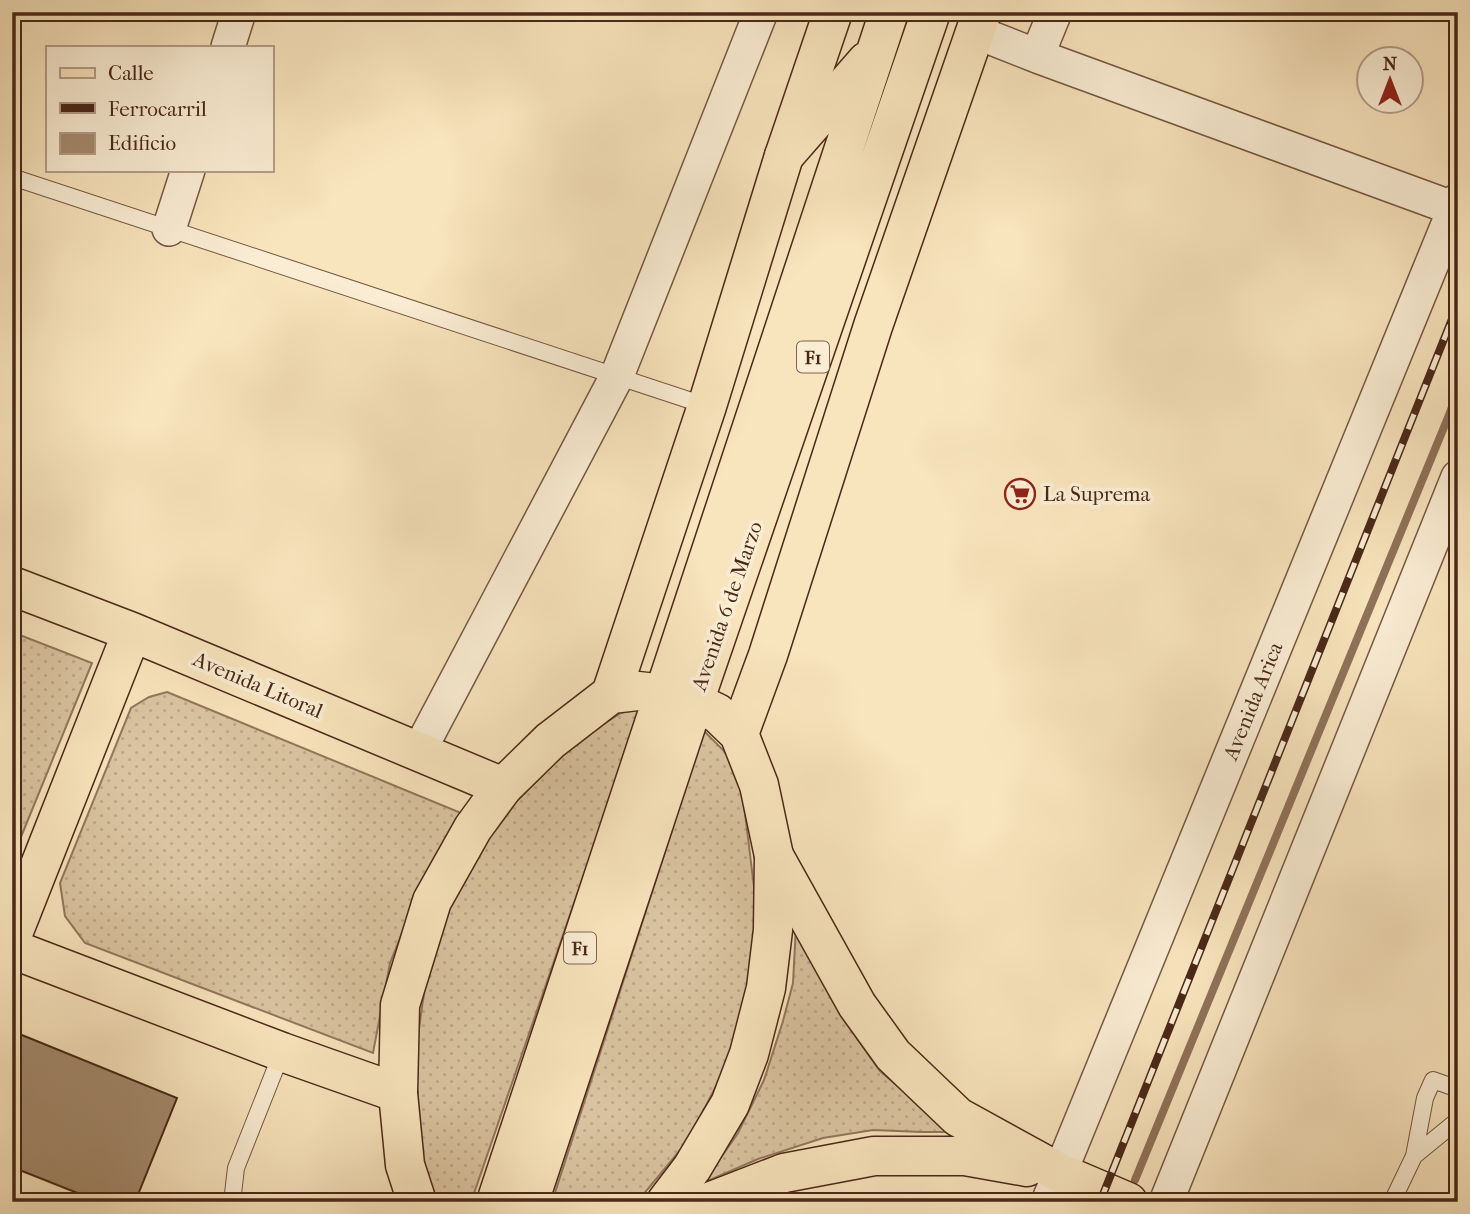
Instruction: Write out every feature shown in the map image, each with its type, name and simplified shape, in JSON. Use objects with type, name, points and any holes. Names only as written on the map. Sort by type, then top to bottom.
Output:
[{"type":"main road","points":[[611,694],[833,12]]},
{"type":"main road","name":"Avenida 6 de Marzo","points":[[529,1202],[679,698],[889,12]]},
{"type":"main road","name":"Avenida 6 de Marzo","points":[[496,1202],[931,12]]},
{"type":"main road","points":[[739,734],[768,655],[873,326],[979,22]]},
{"type":"main road","points":[[784,156],[877,49]]},
{"type":"main road","name":"Avenida Litoral","points":[[12,586],[132,632],[503,787]]},
{"type":"main road","points":[[12,936],[132,632]]},
{"type":"main road","points":[[417,1202],[405,1165],[398,1093],[400,1005],[432,901],[473,828],[503,787],[550,741],[611,694],[638,691],[679,698],[718,713],[739,734],[760,785],[774,856],[773,930],[766,988],[749,1054],[730,1104],[692,1168],[666,1202]]},
{"type":"main road","points":[[774,856],[857,1005],[893,1055],[957,1117],[1054,1187]]},
{"type":"main road","points":[[12,949],[282,1052],[398,1093]]},
{"type":"main road","points":[[709,1202],[784,1172],[874,1156],[965,1156],[1054,1187],[1128,1202]]},
{"type":"street","points":[[228,46],[239,12]]},
{"type":"street","points":[[418,753],[617,376],[761,12]]},
{"type":"street","points":[[1037,56],[1055,12]]},
{"type":"street","points":[[979,22],[1037,56],[1457,206]]},
{"type":"street","points":[[169,229],[187,172]]},
{"type":"street","name":"Avenida Arica","points":[[1054,1187],[1457,206]]},
{"type":"street","points":[[1166,1202],[1458,477]]},
{"type":"lane","points":[[12,177],[707,405]]},
{"type":"lane","points":[[232,1202],[236,1168],[282,1052]]},
{"type":"lane","points":[[1392,1202],[1414,1156],[1425,1098],[1433,1080],[1458,1089]]},
{"type":"lane","points":[[1414,1156],[1458,1120]]},
{"type":"shaded area","points":[[12,632],[92,663],[12,859]]},
{"type":"shaded area","points":[[167,692],[461,813],[426,874],[390,963],[373,1053],[85,943],[65,916],[60,883],[131,708],[149,697]]},
{"type":"shaded area","points":[[641,709],[471,1202],[435,1202],[426,1180],[415,1115],[416,1051],[426,978],[454,893],[499,819],[556,757],[621,713]]},
{"type":"shaded area","points":[[704,731],[728,755],[743,797],[754,887],[754,973],[727,1065],[687,1142],[637,1202],[552,1202]]},
{"type":"shaded area","points":[[796,926],[827,981],[845,1021],[880,1071],[952,1132],[873,1130],[823,1138],[758,1159],[703,1183],[738,1133],[764,1080],[793,983]]},
{"type":"building","points":[[12,1031],[177,1098],[135,1202],[100,1202],[12,1167]]},
{"type":"waterway","points":[[1135,1180],[1458,390]]},
{"type":"railway","points":[[1100,1202],[1458,304]]},
{"type":"place","name":"La Suprema","points":[[1020,494]]}]
